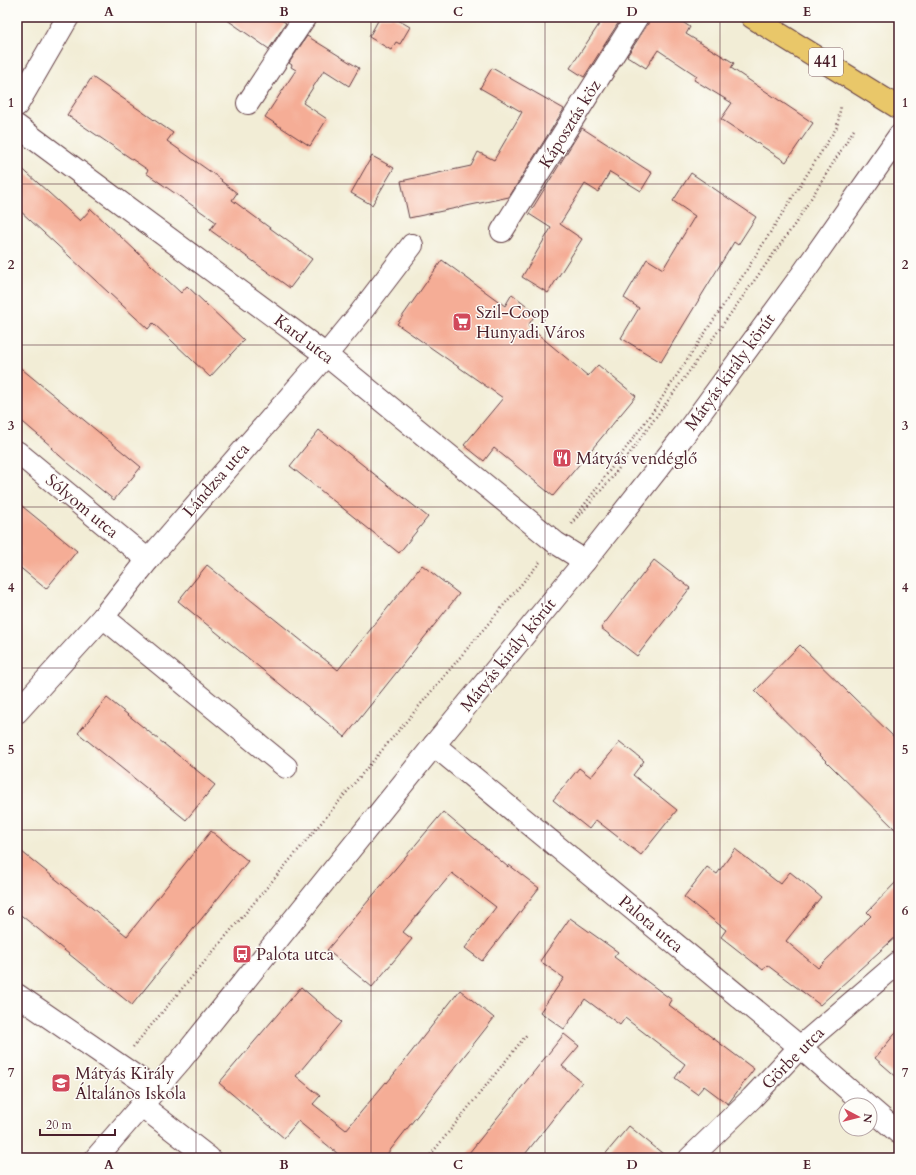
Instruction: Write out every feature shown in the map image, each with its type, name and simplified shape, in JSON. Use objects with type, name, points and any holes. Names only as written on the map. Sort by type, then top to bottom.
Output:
[{"type":"main road","name":"441","points":[[752,17],[899,108]]},
{"type":"street","points":[[17,104],[68,17]]},
{"type":"street","points":[[248,103],[305,17]]},
{"type":"street","name":"Káposztás köz","points":[[502,231],[637,17]]},
{"type":"street","name":"Kard utca","points":[[17,126],[326,355],[556,543],[585,561]]},
{"type":"street","name":"Mátyás király körút","points":[[96,1158],[180,1061],[434,745],[585,561],[689,428],[803,272],[899,136]]},
{"type":"street","name":"Lándzsa utca","points":[[17,712],[103,617],[148,560],[326,355],[412,245]]},
{"type":"street","name":"Sólyom utca","points":[[17,452],[148,560]]},
{"type":"street","points":[[103,617],[286,767]]},
{"type":"street","name":"Palota utca","points":[[434,745],[800,1047],[857,1097]]},
{"type":"street","name":"Görbe utca","points":[[690,1158],[752,1098],[800,1047],[899,962]]},
{"type":"street","points":[[17,996],[118,1065],[209,1158]]},
{"type":"street","points":[[878,1115],[899,1134]]},
{"type":"path","points":[[556,543],[654,410],[744,274],[837,126],[841,104]]},
{"type":"path","points":[[118,1065],[611,479],[794,224],[855,128]]},
{"type":"path","points":[[428,1158],[528,1033]]},
{"type":"building","points":[[223,17],[277,17],[286,23],[269,49]]},
{"type":"building","points":[[380,17],[393,17],[410,27],[400,44],[396,42],[391,50],[369,37]]},
{"type":"building","points":[[604,17],[622,17],[584,77],[570,68]]},
{"type":"building","points":[[649,17],[675,17],[690,27],[686,34],[734,63],[731,68],[813,123],[786,162],[721,119],[732,103],[694,80],[697,76],[658,50],[646,68],[627,56],[648,24]]},
{"type":"building","points":[[307,36],[359,68],[349,86],[324,70],[303,103],[327,119],[310,146],[265,117],[296,70],[291,67],[292,65],[289,63]]},
{"type":"building","points":[[492,68],[564,109],[509,197],[409,218],[401,181],[471,166],[478,152],[494,160],[522,112],[480,88]]},
{"type":"building","points":[[92,77],[173,133],[167,141],[222,180],[221,181],[237,193],[232,200],[312,259],[290,288],[210,230],[216,222],[146,173],[148,170],[67,115]]},
{"type":"building","points":[[582,128],[652,173],[641,191],[610,172],[598,192],[585,184],[560,224],[582,239],[548,293],[522,277],[551,228],[529,214]]},
{"type":"building","points":[[372,156],[394,168],[372,205],[351,193]]},
{"type":"building","points":[[17,164],[80,221],[91,209],[181,293],[187,286],[244,340],[210,377],[153,323],[148,329],[17,208]]},
{"type":"building","points":[[691,173],[756,217],[738,245],[734,242],[661,362],[621,338],[639,308],[624,298],[647,259],[663,269],[695,216],[673,201]]},
{"type":"building","points":[[442,260],[505,306],[512,294],[536,313],[528,326],[588,376],[598,365],[636,396],[553,496],[494,448],[484,461],[464,445],[503,398],[397,324]]},
{"type":"building","points":[[17,365],[141,467],[114,500],[68,463],[17,417]]},
{"type":"building","points":[[319,430],[428,517],[399,553],[290,466]]},
{"type":"building","points":[[17,502],[77,551],[46,589],[17,565]]},
{"type":"building","points":[[654,560],[690,588],[637,656],[601,628]]},
{"type":"building","points":[[207,565],[338,670],[422,565],[459,594],[345,737],[178,601]]},
{"type":"building","points":[[800,645],[899,742],[899,833],[755,691]]},
{"type":"building","points":[[107,698],[215,785],[186,820],[78,733]]},
{"type":"building","points":[[620,742],[644,761],[633,775],[677,810],[641,855],[596,820],[589,829],[553,800],[579,768],[591,777]]},
{"type":"building","points":[[443,812],[508,867],[509,865],[539,888],[482,961],[465,948],[496,907],[452,873],[403,932],[412,939],[372,987],[327,950]]},
{"type":"building","points":[[211,831],[248,861],[132,1005],[17,912],[17,848],[127,936]]},
{"type":"building","points":[[735,849],[780,884],[790,872],[821,897],[786,941],[818,968],[871,916],[867,912],[899,879],[899,934],[820,1005],[767,965],[763,970],[721,937],[726,930],[684,897],[707,867],[717,874]]},
{"type":"building","points":[[570,918],[618,952],[614,957],[672,1000],[669,1005],[754,1069],[728,1104],[704,1086],[697,1094],[675,1078],[685,1064],[625,1018],[620,1025],[585,999],[564,1029],[540,1012],[564,978],[540,961]]},
{"type":"building","points":[[301,987],[341,1022],[296,1076],[320,1096],[313,1104],[346,1130],[386,1082],[387,1083],[460,990],[494,1018],[384,1158],[343,1158],[298,1121],[284,1138],[219,1083]]},
{"type":"building","points":[[899,1029],[899,1079],[875,1058]]},
{"type":"building","points":[[564,1034],[579,1046],[562,1066],[582,1082],[522,1158],[465,1158]]},
{"type":"building","points":[[629,1126],[668,1158],[602,1158]]},
{"type":"place","name":"Szil-Coop Hunyadi Város","points":[[462,322]]},
{"type":"place","name":"Mátyás vendéglő","points":[[562,458]]},
{"type":"place","name":"Palota utca","points":[[242,954]]},
{"type":"place","name":"Mátyás Király Általános Iskola","points":[[61,1083]]}]
